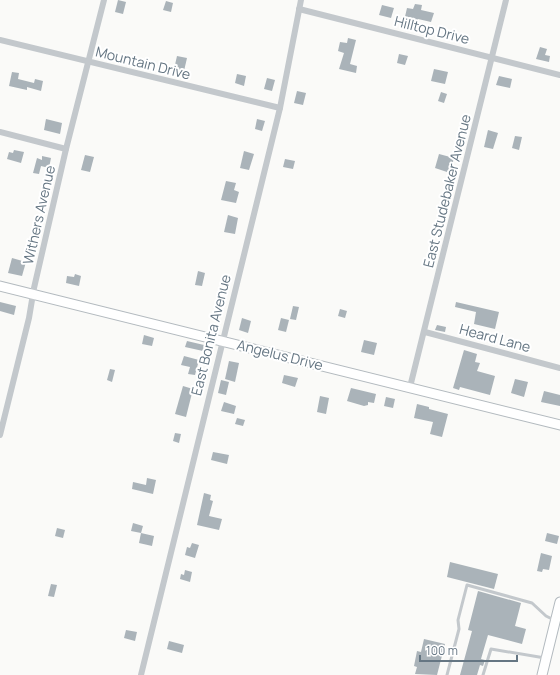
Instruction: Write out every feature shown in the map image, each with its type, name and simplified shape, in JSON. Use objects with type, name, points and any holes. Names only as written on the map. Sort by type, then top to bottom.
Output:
[{"type":"street","name":"Withers Avenue","points":[[0,435],[29,318],[33,294],[66,149],[104,0]]},
{"type":"street","name":"East Bonita Avenue","points":[[141,675],[280,108],[301,0]]},
{"type":"street","name":"East Studebaker Avenue","points":[[410,387],[425,332],[506,0]]},
{"type":"street","name":"Hilltop Drive","points":[[299,9],[560,75]]},
{"type":"street","name":"Mountain Drive","points":[[0,40],[280,108]]},
{"type":"street","points":[[0,132],[66,149]]},
{"type":"street","name":"Angelus Drive","points":[[0,286],[560,425]]},
{"type":"street","name":"Heard Lane","points":[[425,332],[560,368]]},
{"type":"street","points":[[542,675],[560,602]]},
{"type":"lane","points":[[447,675],[459,629],[458,620],[467,586],[532,603],[546,616],[556,620]]},
{"type":"lane","points":[[483,675],[491,649],[546,659]]},
{"type":"building","points":[[118,0],[126,2],[123,14],[115,12]]},
{"type":"building","points":[[166,1],[173,3],[171,12],[163,10]]},
{"type":"building","points":[[415,4],[422,5],[421,10],[434,13],[431,22],[418,19],[417,25],[404,21],[407,8],[413,9]]},
{"type":"building","points":[[382,5],[394,8],[391,18],[379,15]]},
{"type":"building","points":[[348,38],[356,40],[350,64],[357,66],[356,73],[339,69],[344,53],[338,51],[340,42],[347,43]]},
{"type":"building","points":[[540,47],[547,49],[545,55],[550,56],[549,62],[536,59]]},
{"type":"building","points":[[399,54],[408,56],[405,65],[397,63]]},
{"type":"building","points":[[177,56],[187,58],[184,71],[174,69]]},
{"type":"building","points":[[434,69],[448,72],[445,84],[431,81]]},
{"type":"building","points":[[12,72],[19,73],[18,79],[34,83],[35,79],[43,81],[41,91],[27,87],[27,90],[9,86]]},
{"type":"building","points":[[237,74],[246,76],[244,86],[235,83]]},
{"type":"building","points":[[499,76],[512,79],[510,88],[496,85]]},
{"type":"building","points":[[267,78],[275,80],[272,91],[264,89]]},
{"type":"building","points":[[297,91],[306,93],[303,105],[294,103]]},
{"type":"building","points":[[441,92],[447,94],[444,103],[438,101]]},
{"type":"building","points":[[46,119],[62,123],[60,134],[44,130]]},
{"type":"building","points":[[257,119],[265,121],[262,131],[255,129]]},
{"type":"building","points":[[488,130],[498,133],[493,149],[484,147]]},
{"type":"building","points":[[515,136],[522,137],[519,150],[512,148]]},
{"type":"building","points":[[14,150],[24,152],[21,163],[7,159],[9,152],[13,153]]},
{"type":"building","points":[[244,151],[254,154],[249,170],[240,168]]},
{"type":"building","points":[[439,154],[454,158],[450,173],[435,168]]},
{"type":"building","points":[[85,155],[94,157],[90,172],[81,170]]},
{"type":"building","points":[[42,156],[51,158],[49,168],[41,166],[39,174],[33,173],[37,158],[42,160]]},
{"type":"building","points":[[285,159],[295,161],[293,169],[283,167]]},
{"type":"building","points":[[226,181],[236,183],[234,190],[239,192],[236,203],[221,200]]},
{"type":"building","points":[[228,215],[238,218],[235,234],[224,232]]},
{"type":"building","points":[[12,258],[26,262],[22,276],[8,273]]},
{"type":"building","points":[[198,271],[205,273],[202,286],[195,285]]},
{"type":"building","points":[[75,274],[81,276],[79,286],[66,283],[67,276],[74,277]]},
{"type":"building","points":[[0,302],[16,306],[14,315],[0,311]]},
{"type":"building","points":[[456,302],[499,312],[495,329],[474,324],[476,312],[455,307]]},
{"type":"building","points":[[293,306],[299,307],[296,320],[290,319]]},
{"type":"building","points":[[340,309],[347,311],[345,318],[338,316]]},
{"type":"building","points":[[242,318],[251,321],[248,333],[239,330]]},
{"type":"building","points":[[281,318],[289,320],[286,332],[278,330]]},
{"type":"building","points":[[437,325],[446,327],[445,332],[435,330]]},
{"type":"building","points":[[144,335],[154,338],[152,346],[142,344]]},
{"type":"building","points":[[364,340],[377,343],[374,355],[361,352]]},
{"type":"building","points":[[187,341],[204,345],[203,351],[185,347]]},
{"type":"building","points":[[464,350],[477,354],[475,362],[480,363],[477,371],[495,376],[490,395],[460,387],[459,390],[453,388]]},
{"type":"building","points":[[184,356],[199,360],[195,375],[188,374],[190,367],[181,365]]},
{"type":"building","points":[[229,361],[239,363],[235,382],[225,379]]},
{"type":"building","points":[[110,369],[115,370],[112,382],[107,380]]},
{"type":"building","points":[[284,375],[298,378],[295,387],[282,383]]},
{"type":"building","points":[[515,379],[528,382],[524,397],[511,393]]},
{"type":"building","points":[[221,380],[229,382],[226,395],[218,393]]},
{"type":"building","points":[[183,386],[193,389],[186,417],[175,414]]},
{"type":"building","points":[[351,388],[376,394],[374,403],[368,402],[368,405],[364,406],[347,401]]},
{"type":"building","points":[[544,391],[560,395],[560,406],[541,402]]},
{"type":"building","points":[[320,396],[329,398],[326,414],[317,412]]},
{"type":"building","points":[[386,397],[395,399],[393,408],[384,406]]},
{"type":"building","points":[[224,402],[236,406],[234,414],[221,411]]},
{"type":"building","points":[[417,404],[448,414],[442,437],[430,434],[433,422],[414,418]]},
{"type":"building","points":[[237,418],[245,420],[243,426],[235,424]]},
{"type":"building","points":[[175,433],[181,434],[179,443],[173,441]]},
{"type":"building","points":[[213,452],[229,455],[227,464],[211,460]]},
{"type":"building","points":[[147,478],[156,480],[153,494],[132,489],[133,482],[146,485]]},
{"type":"building","points":[[204,493],[211,495],[210,500],[213,501],[209,516],[222,519],[219,530],[197,525]]},
{"type":"building","points":[[133,523],[143,526],[141,533],[131,531]]},
{"type":"building","points":[[57,528],[65,530],[63,538],[55,536]]},
{"type":"building","points":[[141,533],[154,536],[152,546],[139,543]]},
{"type":"building","points":[[547,533],[559,536],[557,544],[545,541]]},
{"type":"building","points":[[192,543],[199,545],[195,558],[185,555],[187,547],[190,548]]},
{"type":"building","points":[[541,553],[552,556],[549,570],[543,569],[542,572],[537,571]]},
{"type":"building","points":[[450,562],[498,574],[494,589],[447,577]]},
{"type":"building","points":[[185,570],[192,572],[190,582],[180,579],[181,574],[184,575]]},
{"type":"building","points":[[51,584],[57,585],[54,597],[48,596]]},
{"type":"building","points":[[478,591],[521,603],[515,626],[526,629],[522,644],[488,635],[481,659],[485,660],[483,666],[480,665],[477,675],[460,675],[472,631],[468,630]]},
{"type":"building","points":[[126,630],[137,632],[135,641],[124,638]]},
{"type":"building","points":[[424,639],[445,644],[437,675],[415,674],[417,667],[414,666],[417,651],[421,652]]},
{"type":"building","points":[[169,641],[184,645],[182,653],[167,649]]}]
